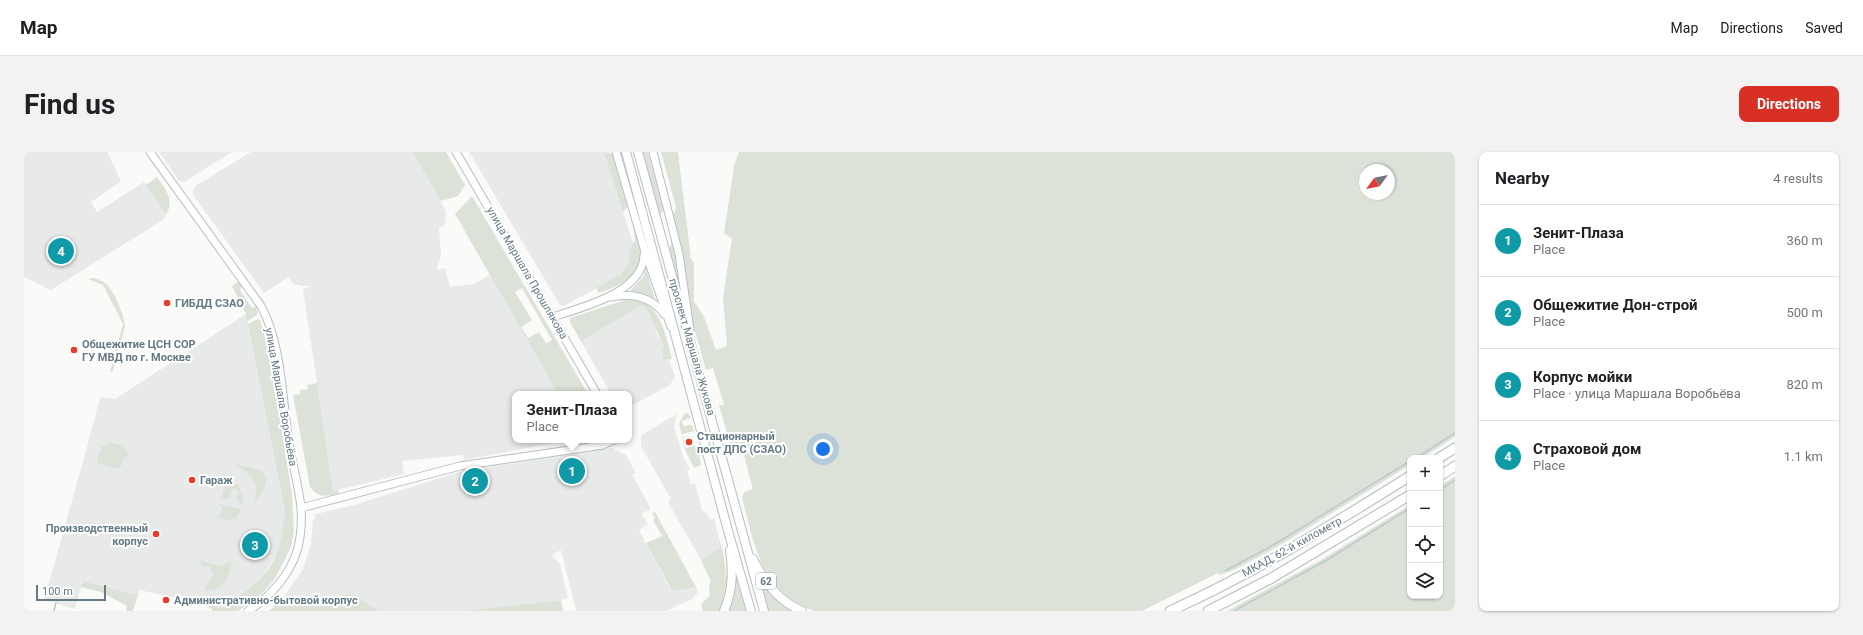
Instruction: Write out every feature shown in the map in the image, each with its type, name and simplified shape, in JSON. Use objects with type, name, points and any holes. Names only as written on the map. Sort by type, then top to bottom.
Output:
[{"type":"highway","points":[[1443,456],[1455,448]]},
{"type":"highway","points":[[1443,474],[1455,466]]},
{"type":"highway","name":"МКАД, 62-й километр","points":[[1170,611],[1304,541],[1407,478]]},
{"type":"highway","name":"МКАД, 62-й километр","points":[[1208,611],[1270,579],[1407,496]]},
{"type":"main road","name":"проспект Маршала Жукова","points":[[626,152],[727,527],[752,611]]},
{"type":"main road","name":"проспект Маршала Жукова","points":[[638,152],[764,611]]},
{"type":"main road","points":[[724,611],[730,597],[732,574],[727,527]]},
{"type":"main road","name":"62","points":[[745,539],[754,560],[767,582],[786,602],[802,611]]},
{"type":"street","name":"улица Маршала Воробьёва","points":[[150,152],[257,300],[267,320],[276,352],[289,442],[301,508],[298,544],[291,564],[271,593],[248,611]]},
{"type":"street","name":"улица Маршала Прошлякова","points":[[456,152],[596,391]]},
{"type":"street","points":[[616,152],[644,248],[667,319],[679,346]]},
{"type":"street","points":[[653,152],[679,254],[691,342]]},
{"type":"street","points":[[607,297],[635,279],[642,268],[644,248]]},
{"type":"street","points":[[553,317],[607,297],[627,294],[649,299],[667,319]]},
{"type":"street","points":[[301,508],[460,466],[603,445],[607,443]]},
{"type":"shaded area","points":[[24,152],[107,152],[121,181],[91,202],[97,212],[144,182],[166,215],[163,220],[51,290],[24,277]]},
{"type":"shaded area","points":[[159,152],[232,152],[184,182],[179,181]]},
{"type":"shaded area","points":[[251,152],[412,152],[446,212],[445,224],[439,228],[441,255],[437,270],[445,268],[450,287],[474,284],[490,275],[556,391],[512,391],[512,443],[553,443],[464,460],[463,455],[402,461],[404,474],[333,491],[303,289],[314,286],[293,284],[288,277],[264,293],[193,195],[193,190],[197,185]]},
{"type":"shaded area","points":[[412,152],[446,152],[465,185],[458,196],[441,201]]},
{"type":"shaded area","points":[[469,152],[604,152],[633,243],[628,264],[625,269],[617,277],[564,306],[560,305]]},
{"type":"shaded area","points":[[604,152],[613,154],[628,206],[623,212]]},
{"type":"shaded area","points":[[642,152],[648,152],[664,209],[661,214],[659,213]]},
{"type":"shaded area","points":[[661,152],[678,152],[691,259],[694,262],[694,301],[704,317],[716,350],[727,346],[723,298],[732,238],[724,234],[734,166],[739,152],[1455,152],[1455,437],[1427,455],[1407,455],[1407,467],[1277,547],[1236,569],[1220,575],[1218,573],[1142,611],[815,611],[797,603],[783,593],[763,566],[757,551],[742,498],[744,492],[753,489],[743,452],[733,454],[719,405],[724,405],[713,368],[706,370],[695,331],[672,218],[676,207]]},
{"type":"shaded area","points":[[157,177],[168,195],[170,205],[166,215],[146,185]]},
{"type":"shaded area","points":[[472,196],[586,391],[556,391],[455,214]],"holes":[[[522,288],[552,340],[546,343],[539,332],[528,338],[521,327],[532,320],[515,292]]]},
{"type":"shaded area","points":[[632,216],[639,245],[639,265],[635,273],[627,280],[615,287],[599,293],[596,288],[621,274],[628,264],[631,247],[635,240]]},
{"type":"shaded area","points":[[667,222],[677,258],[682,296],[669,250],[672,241]]},
{"type":"shaded area","points":[[646,268],[655,300],[645,294],[630,291],[643,277]]},
{"type":"shaded area","points":[[93,278],[105,283],[112,291],[123,315],[125,326],[113,371],[110,372],[123,324],[103,285],[88,279]]},
{"type":"shaded area","points":[[238,282],[242,286],[240,290],[252,308],[255,306],[258,312],[256,316],[247,321],[246,314],[232,286]]},
{"type":"shaded area","points":[[628,299],[639,301],[655,312],[664,329],[672,359],[663,360],[662,349],[664,347],[648,312],[645,307],[641,306],[581,341],[570,322],[570,318]]},
{"type":"shaded area","points":[[641,306],[645,307],[652,316],[657,335],[665,348],[663,360],[669,360],[675,376],[670,385],[632,405],[632,391],[609,391],[581,341]]},
{"type":"shaded area","points":[[246,314],[285,512],[278,551],[264,575],[225,608],[139,590],[138,595],[83,581],[75,609],[44,600],[100,397],[115,399]]},
{"type":"shaded area","points":[[258,319],[260,320],[270,354],[292,495],[294,532],[291,547],[276,577],[258,597],[238,611],[212,611],[212,609],[208,607],[209,605],[225,608],[263,576],[273,562],[283,529],[285,512],[248,324]]},
{"type":"shaded area","points":[[317,383],[333,491],[338,490],[339,493],[327,496],[316,493],[310,487],[293,395],[300,394],[300,390],[308,389],[307,385]]},
{"type":"shaded area","points":[[688,413],[691,418],[682,421],[683,426],[692,425],[694,431],[682,434],[686,448],[695,446],[698,448],[701,465],[694,468],[686,452],[679,424],[684,414]]},
{"type":"shaded area","points":[[677,414],[674,427],[684,459],[690,469],[687,471],[691,485],[695,483],[702,511],[705,511],[711,520],[714,518],[721,548],[701,560],[668,502],[671,499],[641,446],[641,435]]},
{"type":"shaded area","points":[[110,442],[121,445],[128,452],[127,458],[124,457],[121,466],[118,469],[97,463],[101,447]]},
{"type":"shaded area","points":[[612,448],[626,455],[636,473],[632,474],[651,509],[641,514],[648,524],[639,530],[671,591],[696,587],[698,592],[692,599],[666,611],[576,611],[561,550],[552,555],[560,564],[568,598],[561,600],[463,611],[379,611],[353,594],[284,602],[283,598],[303,569],[311,544],[313,521],[316,514],[354,505],[462,471]]},
{"type":"shaded area","points":[[231,463],[263,471],[266,484],[254,502],[256,494],[255,482],[244,470]]},
{"type":"shaded area","points":[[1455,476],[1455,611],[1227,611],[1321,560],[1407,507],[1407,599],[1443,599],[1443,484]]},
{"type":"shaded area","points":[[226,479],[231,480],[240,488],[243,496],[243,505],[237,501],[238,490],[232,488],[230,498],[221,498]]},
{"type":"shaded area","points":[[219,504],[242,510],[235,519],[225,520],[216,516],[220,515],[222,507],[219,506]]},
{"type":"shaded area","points":[[655,512],[696,587],[672,591],[646,543],[662,536],[653,520],[655,518],[652,513]]},
{"type":"shaded area","points":[[718,535],[724,556],[726,577],[728,577],[726,594],[719,611],[703,611],[701,604],[710,596],[709,584],[711,582],[701,560],[720,548]]},
{"type":"shaded area","points":[[201,561],[220,566],[232,561],[227,578],[217,589],[205,590],[207,582],[213,574],[210,567],[201,565]]},
{"type":"shaded area","points":[[736,576],[746,611],[727,611]]},
{"type":"shaded area","points":[[759,577],[771,594],[792,611],[767,611]]},
{"type":"shaded area","points":[[83,581],[138,595],[133,611],[126,611],[127,606],[101,592],[81,587]]},
{"type":"shaded area","points":[[353,594],[379,611],[269,611],[283,598],[285,602]]},
{"type":"shaded area","points":[[561,600],[563,611],[463,611]]},
{"type":"waterway","points":[[1421,455],[1455,433]]},
{"type":"waterway","points":[[1225,571],[1275,544],[1407,463]]},
{"type":"waterway","points":[[1443,488],[1455,480]]},
{"type":"waterway","points":[[1234,611],[1327,560],[1407,510]]},
{"type":"tram line","points":[[54,611],[56,603]]},
{"type":"place","name":"Страховой дом","points":[[61,251]]},
{"type":"place","name":"ГИБДД СЗАО","points":[[167,303]]},
{"type":"place","name":"Общежитие ЦСН СОР ГУ МВД по г. Москве","points":[[74,350]]},
{"type":"place","name":"Стационарный пост ДПС (СЗАО)","points":[[689,442]]},
{"type":"place","name":"Зенит-Плаза","points":[[572,471]]},
{"type":"place","name":"Гараж","points":[[192,480]]},
{"type":"place","name":"Общежитие Дон-строй","points":[[475,481]]},
{"type":"place","name":"Производственный корпус","points":[[156,534]]},
{"type":"place","name":"Корпус мойки","points":[[255,545]]},
{"type":"place","name":"Административно-бытовой корпус","points":[[166,600]]}]
